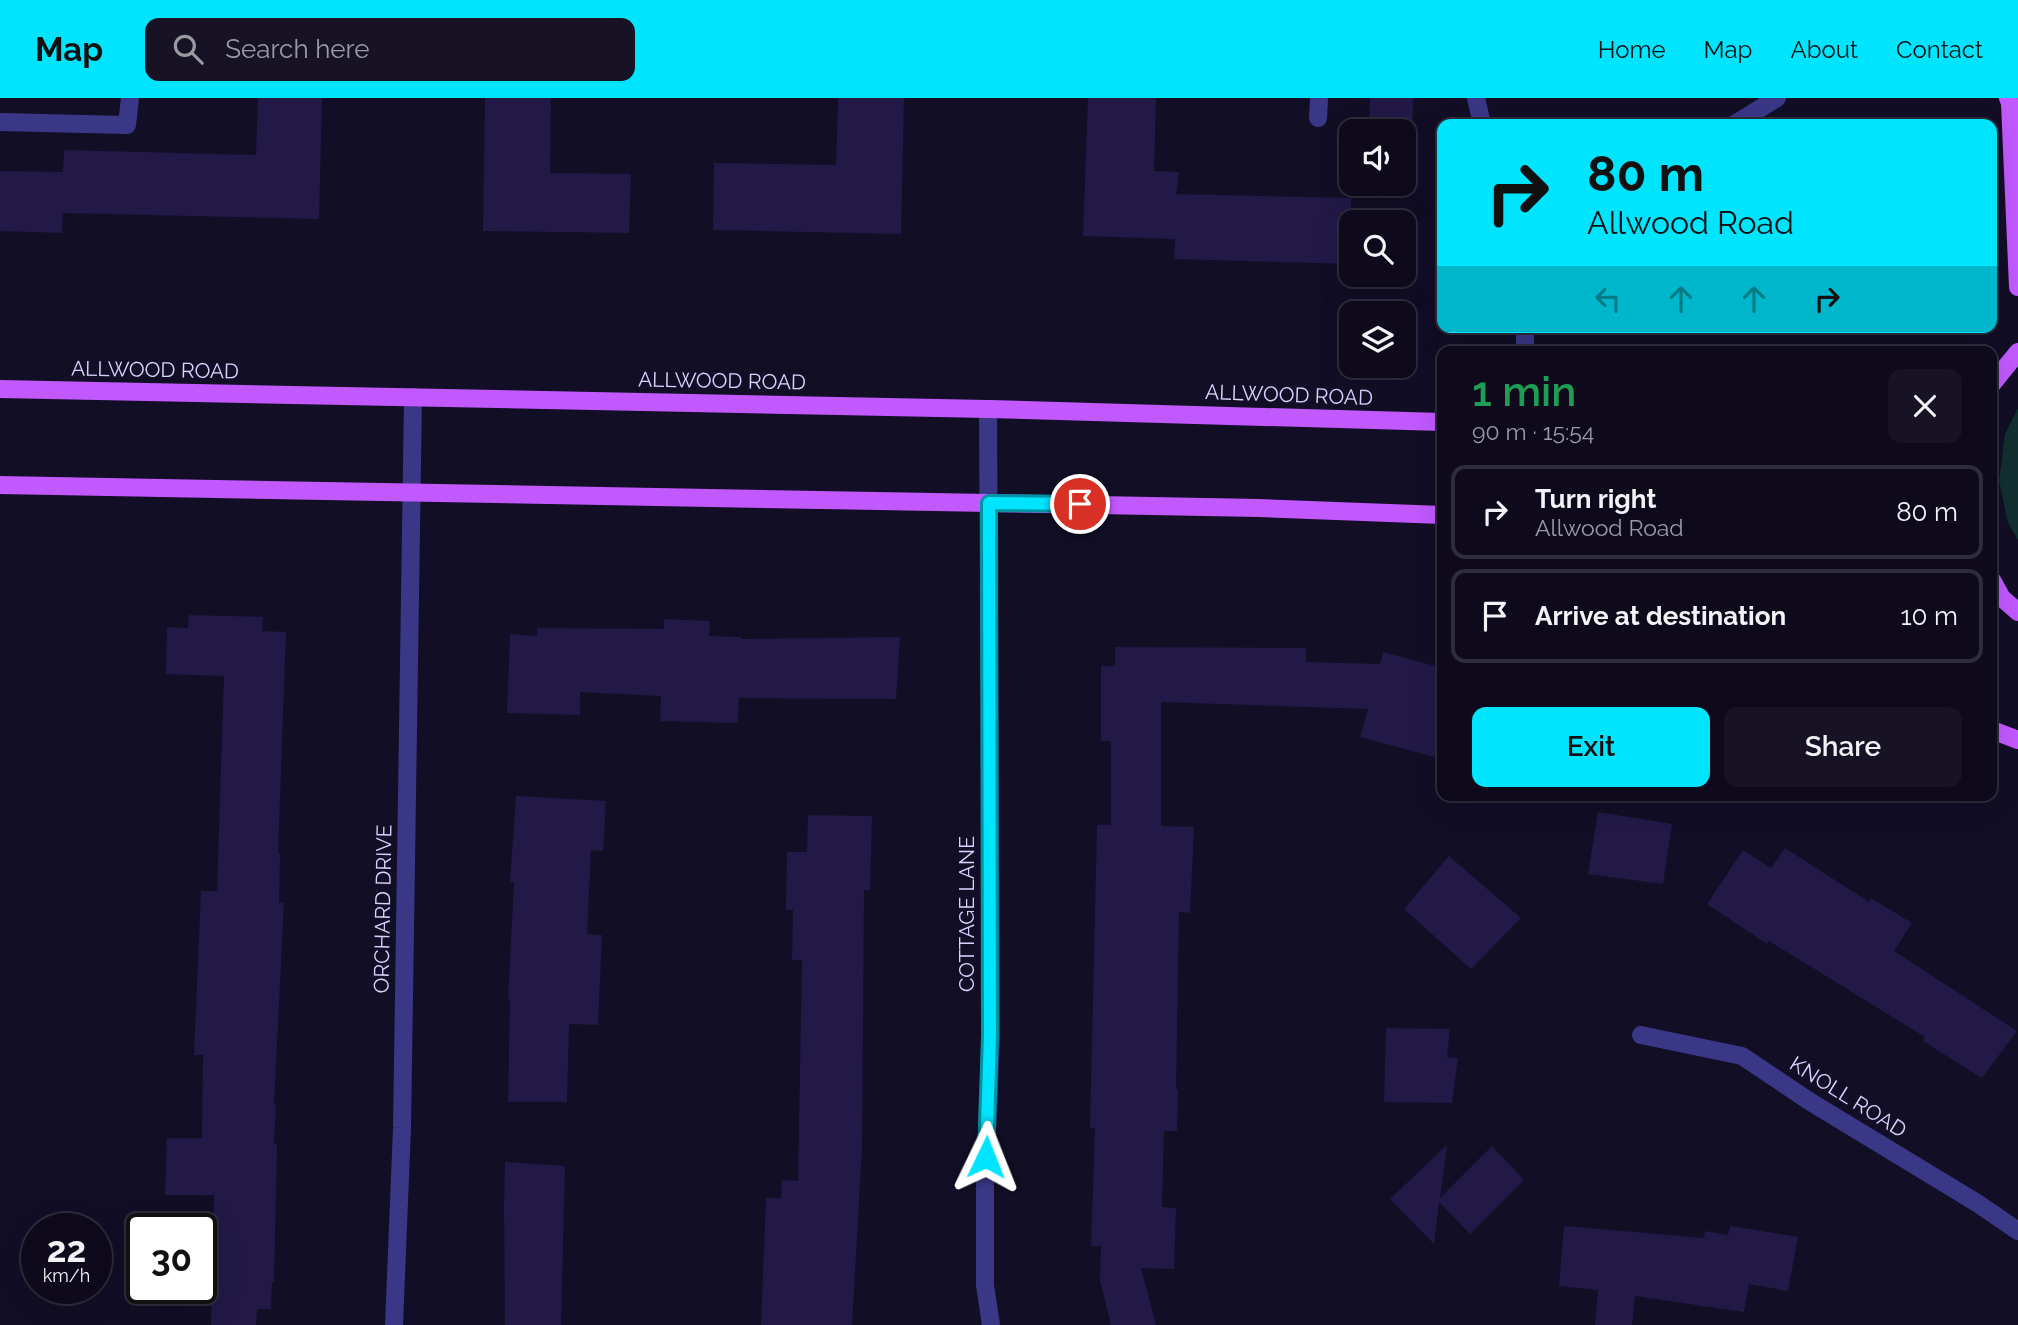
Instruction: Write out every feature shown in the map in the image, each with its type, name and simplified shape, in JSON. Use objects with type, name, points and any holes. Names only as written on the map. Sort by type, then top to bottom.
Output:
[{"type":"main road","points":[[2013,106],[2018,287]]},
{"type":"main road","points":[[1997,376],[2018,352]]},
{"type":"main road","name":"ALLWOOD ROAD","points":[[0,389],[988,409],[1437,422]]},
{"type":"main road","points":[[0,485],[1259,508],[1437,516]]},
{"type":"main road","points":[[1997,589],[2002,598],[2018,612]]},
{"type":"main road","points":[[1997,732],[2018,740]]},
{"type":"street","points":[[0,122],[127,125],[130,98]]},
{"type":"street","points":[[1318,118],[1319,98]]},
{"type":"street","points":[[1476,98],[1481,119]]},
{"type":"street","points":[[1743,119],[1777,98]]},
{"type":"street","name":"ORCHARD DRIVE","points":[[394,1325],[403,1115],[413,397]]},
{"type":"street","name":"COTTAGE LANE","points":[[988,409],[990,1035],[985,1285],[991,1325]]},
{"type":"street","name":"KNOLL ROAD","points":[[1641,1035],[1742,1056],[1809,1101],[1977,1203],[2018,1231]]},
{"type":"green space","points":[[2018,408],[2018,540],[2008,523],[1999,481],[2005,434]]},
{"type":"building","points":[[258,98],[322,98],[319,219],[63,213],[62,233],[0,231],[0,171],[63,172],[64,150],[256,155]]},
{"type":"building","points":[[485,98],[551,98],[550,173],[631,174],[629,233],[483,231]]},
{"type":"building","points":[[838,98],[904,98],[901,234],[713,230],[714,163],[836,165]]},
{"type":"building","points":[[1088,98],[1156,98],[1154,171],[1179,172],[1176,194],[1351,198],[1351,210],[1339,210],[1339,264],[1174,259],[1175,239],[1083,236]]},
{"type":"building","points":[[1370,98],[1413,98],[1413,119],[1369,119]]},
{"type":"building","points":[[189,615],[263,617],[262,631],[286,632],[278,853],[279,903],[284,902],[274,1105],[274,1144],[277,1145],[274,1282],[271,1309],[257,1309],[256,1325],[211,1325],[211,1304],[217,1304],[217,1213],[214,1213],[214,1195],[165,1195],[167,1138],[202,1138],[203,1055],[194,1055],[201,891],[217,891],[224,676],[166,674],[167,627],[188,628]]},
{"type":"building","points":[[664,619],[710,621],[709,636],[741,639],[900,637],[896,699],[739,698],[738,723],[660,721],[661,696],[580,692],[580,715],[507,713],[510,634],[537,636],[537,628],[664,629]]},
{"type":"building","points":[[1115,647],[1306,648],[1306,662],[1380,664],[1383,652],[1437,667],[1437,758],[1360,737],[1368,709],[1161,702],[1161,826],[1194,827],[1190,913],[1179,912],[1177,1131],[1164,1131],[1162,1207],[1176,1208],[1174,1269],[1141,1268],[1156,1325],[1111,1325],[1100,1281],[1101,1246],[1091,1246],[1095,1128],[1090,1128],[1097,825],[1111,825],[1111,741],[1101,741],[1101,666],[1115,666]]},
{"type":"building","points":[[516,796],[606,801],[603,851],[591,850],[587,934],[602,935],[598,1025],[569,1024],[567,1102],[508,1102],[508,999],[514,882],[510,882]]},
{"type":"building","points":[[1598,812],[1672,824],[1663,884],[1588,874]]},
{"type":"building","points":[[808,815],[872,816],[870,890],[864,890],[862,1149],[852,1325],[761,1325],[766,1198],[781,1198],[782,1180],[798,1181],[802,960],[792,960],[793,910],[786,910],[787,852],[807,852]]},
{"type":"building","points":[[1785,848],[1869,902],[1871,898],[1912,923],[1894,951],[2017,1031],[1982,1078],[1923,1041],[1925,1037],[1769,941],[1767,944],[1707,904],[1743,850],[1771,868]]},
{"type":"building","points":[[1449,856],[1521,918],[1471,969],[1404,909]]},
{"type":"building","points":[[1386,1028],[1450,1029],[1447,1057],[1458,1058],[1452,1103],[1384,1102]]},
{"type":"building","points":[[1447,1145],[1440,1198],[1492,1146],[1524,1180],[1470,1234],[1439,1202],[1434,1244],[1390,1199]]},
{"type":"building","points":[[505,1162],[565,1166],[561,1325],[505,1325]]},
{"type":"building","points":[[1564,1226],[1704,1238],[1705,1231],[1728,1235],[1730,1226],[1798,1237],[1788,1291],[1749,1284],[1744,1312],[1635,1296],[1632,1325],[1595,1325],[1598,1290],[1559,1286]]},
{"type":"route","points":[[986,1157],[990,1035],[989,503],[1080,504]]}]
